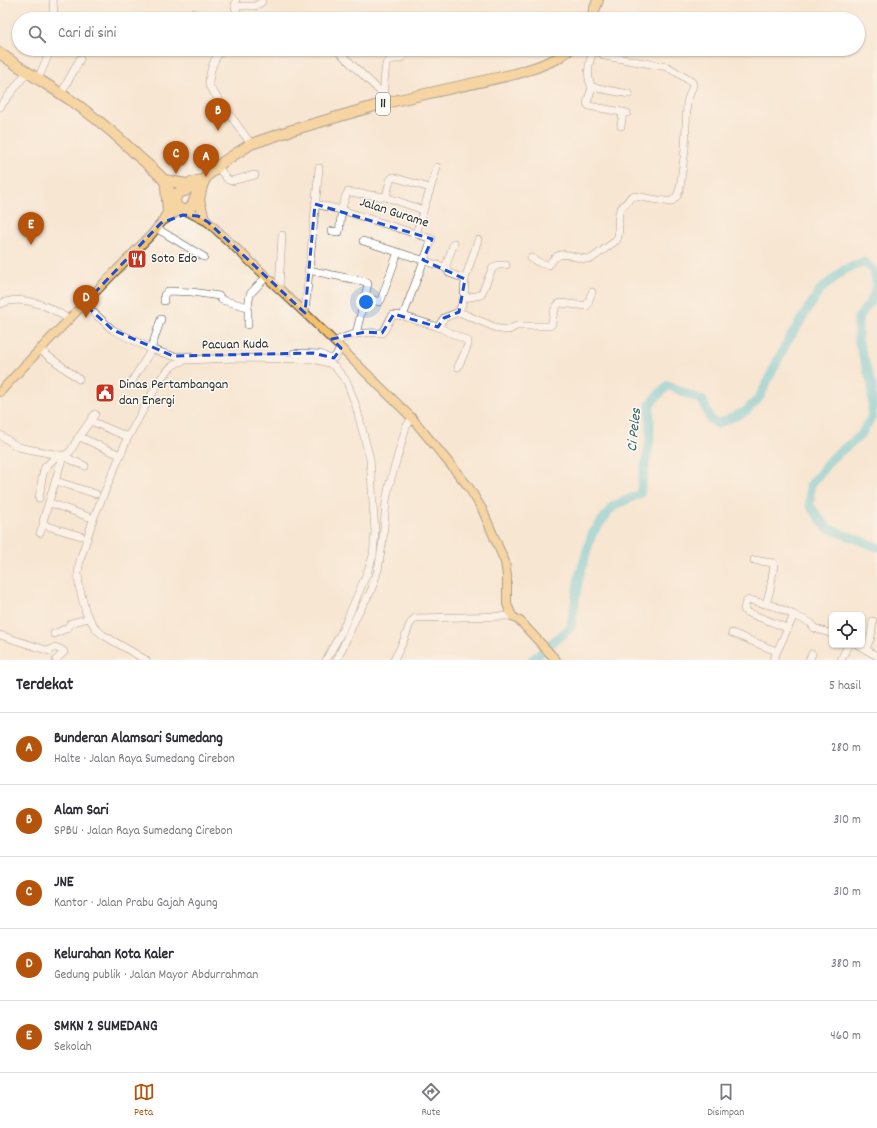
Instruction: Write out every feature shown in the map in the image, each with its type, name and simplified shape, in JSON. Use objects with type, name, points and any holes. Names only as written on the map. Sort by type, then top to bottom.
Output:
[{"type":"highway","points":[[594,12],[598,0]]},
{"type":"highway","points":[[0,53],[26,72],[83,109],[137,154],[167,183],[175,199],[176,205],[184,210]]},
{"type":"highway","name":"11","points":[[175,199],[179,192],[185,191],[201,182],[218,166],[251,144],[385,99],[515,74],[537,67],[560,56]]},
{"type":"highway","points":[[167,183],[186,184],[201,182],[199,200],[203,218]]},
{"type":"highway","name":"11","points":[[184,210],[192,206],[201,182]]},
{"type":"highway","points":[[167,183],[192,195],[194,200]]},
{"type":"highway","points":[[164,220],[167,183]]},
{"type":"main road","points":[[164,220],[175,199]]},
{"type":"main road","points":[[194,200],[203,218]]},
{"type":"main road","points":[[0,392],[68,319],[84,304],[98,287],[164,220],[175,213],[184,210],[203,218],[305,313],[412,418],[468,486],[482,509],[505,562],[507,576],[507,604],[512,616],[521,622],[556,660]]},
{"type":"main road","points":[[164,220],[183,214],[203,218]]},
{"type":"street","points":[[53,0],[54,12]]},
{"type":"street","points":[[235,3],[255,6],[262,2]]},
{"type":"street","points":[[38,79],[48,56]]},
{"type":"street","points":[[216,56],[212,65],[209,86],[251,144]]},
{"type":"street","points":[[343,56],[385,99]]},
{"type":"street","points":[[385,99],[383,86],[386,79],[386,64],[391,59],[396,60],[403,56]]},
{"type":"street","points":[[591,56],[588,69],[592,87],[587,103],[589,106],[625,113],[621,126]]},
{"type":"street","points":[[531,258],[537,263],[547,266],[558,255],[564,254],[591,259],[619,237],[618,226],[620,210],[631,197],[634,196],[671,202],[677,196],[680,188],[685,149],[687,102],[693,85],[692,82],[668,67],[605,56]]},
{"type":"street","points":[[61,94],[80,59]]},
{"type":"street","points":[[0,107],[26,72]]},
{"type":"street","points":[[592,87],[629,94]]},
{"type":"street","points":[[218,166],[231,182],[256,175]]},
{"type":"street","points":[[416,234],[437,167]]},
{"type":"street","points":[[305,313],[319,168]]},
{"type":"street","points":[[386,197],[390,180],[393,177],[430,188]]},
{"type":"street","points":[[331,231],[339,232],[342,210],[348,192],[386,197],[423,210]]},
{"type":"street","name":"Jalan Gurame","points":[[315,204],[342,210],[432,239],[403,316]]},
{"type":"street","points":[[164,220],[204,257]]},
{"type":"street","points":[[279,289],[282,235]]},
{"type":"street","points":[[438,327],[444,318],[458,312],[464,298],[465,279],[478,240]]},
{"type":"street","points":[[363,241],[445,268],[449,273],[465,279]]},
{"type":"street","points":[[445,268],[454,243]]},
{"type":"street","points":[[366,297],[379,302],[381,300],[398,252]]},
{"type":"street","points":[[464,298],[481,295],[492,269],[498,264],[506,264]]},
{"type":"street","points":[[308,270],[367,282],[366,297],[356,334]]},
{"type":"street","points":[[248,324],[250,294],[266,277]]},
{"type":"street","points":[[164,301],[165,293],[168,291],[192,292],[219,296],[222,300],[248,307]]},
{"type":"street","points":[[458,312],[500,329],[509,330],[516,326],[549,326],[552,324],[557,305],[560,303],[587,306],[592,292]]},
{"type":"street","points":[[0,296],[10,300],[31,302],[42,305],[55,310],[68,319]]},
{"type":"street","points":[[0,304],[10,300]]},
{"type":"street","points":[[84,304],[113,330],[152,349],[174,357],[313,353],[322,354],[331,358],[335,357],[338,345],[344,336],[365,332],[382,333],[386,330],[393,315],[403,316],[438,327],[468,341],[468,345],[458,367]]},
{"type":"street","points":[[132,381],[152,349],[161,319]]},
{"type":"street","points":[[40,350],[79,379]]},
{"type":"street","name":"Pacuan Kuda","points":[[146,660],[102,635],[96,629],[89,618],[79,586],[78,573],[80,560],[94,517],[128,437],[161,378],[177,363],[186,360],[220,358],[304,358],[329,363],[342,374],[347,382],[356,406],[370,459],[374,517],[373,556],[342,631],[326,660]]},
{"type":"street","points":[[39,498],[42,478],[46,467],[60,456],[70,452],[75,441],[79,438],[95,414]]},
{"type":"street","points":[[337,660],[358,613],[371,591],[378,570],[383,540],[386,501],[406,427],[412,418]]},
{"type":"street","points":[[91,421],[128,437]]},
{"type":"street","points":[[0,435],[18,447],[60,456],[85,466]]},
{"type":"street","points":[[79,438],[120,455]]},
{"type":"street","points":[[40,532],[44,524],[43,521],[56,481],[60,456]]},
{"type":"street","points":[[56,481],[96,494]]},
{"type":"street","points":[[50,503],[89,517]]},
{"type":"street","points":[[44,524],[81,536]]},
{"type":"street","points":[[754,560],[773,563],[774,566],[766,604]]},
{"type":"street","points":[[787,628],[749,614],[744,610],[746,602],[748,600],[774,606],[811,623],[814,628],[829,633]]},
{"type":"street","points":[[773,660],[794,615]]},
{"type":"street","points":[[394,660],[410,624],[415,618],[512,616]]},
{"type":"street","points":[[54,634],[67,628],[71,623],[89,618]]},
{"type":"street","points":[[873,621],[871,637],[866,649],[877,656]]},
{"type":"street","points":[[732,634],[776,651]]},
{"type":"street","points":[[0,635],[49,651],[55,647],[58,648],[64,652],[56,660]]},
{"type":"street","points":[[841,660],[847,648]]},
{"type":"highlighted area","points":[[315,204],[432,239],[423,260],[465,279],[459,312],[444,318],[438,327],[394,314],[382,333],[365,332],[332,339],[341,348],[334,358],[313,353],[173,356],[113,330],[84,304],[161,223],[183,215],[198,216],[208,222],[305,313]]},
{"type":"waterway","name":"Ci Peles","points":[[532,660],[571,627],[579,577],[592,534],[613,506],[640,494],[650,440],[650,404],[668,385],[703,401],[710,419],[717,424],[745,412],[759,398],[787,342],[820,290],[844,270],[864,262],[872,269],[877,282]]},
{"type":"waterway","name":"Ci Peles","points":[[877,285],[871,301],[858,318],[858,340],[872,385],[872,416],[861,435],[831,459],[810,486],[810,506],[827,528],[877,547]]},
{"type":"place","name":"Alam Sari","points":[[218,131]]},
{"type":"place","name":"JNE","points":[[176,174]]},
{"type":"place","name":"Bunderan Alamsari Sumedang","points":[[206,177]]},
{"type":"place","name":"SMKN 2 SUMEDANG","points":[[31,245]]},
{"type":"place","name":"Soto Edo","points":[[137,259]]},
{"type":"place","name":"Kelurahan Kota Kaler","points":[[86,318]]},
{"type":"place","name":"Dinas Pertambangan dan Energi","points":[[105,393]]}]
